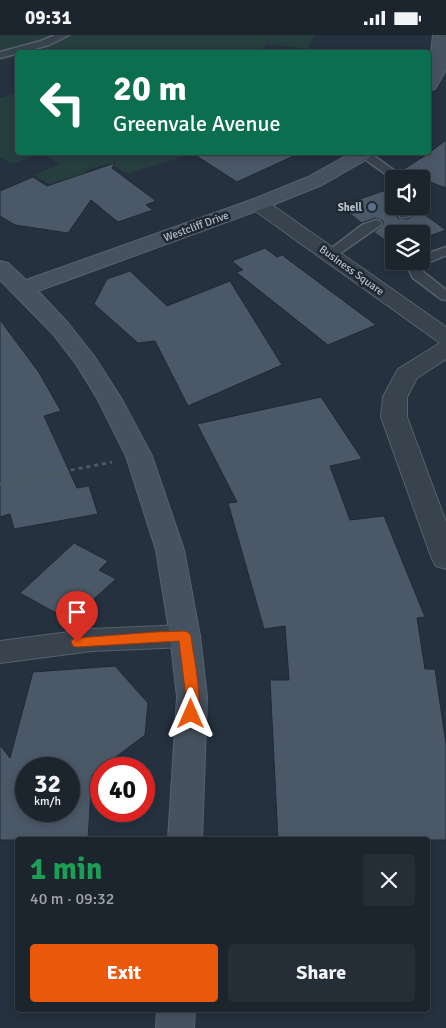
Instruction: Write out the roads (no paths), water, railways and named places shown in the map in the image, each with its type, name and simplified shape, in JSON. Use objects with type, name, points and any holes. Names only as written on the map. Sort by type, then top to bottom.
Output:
[{"type":"street","points":[[431,81],[438,68],[442,35]]},
{"type":"street","name":"Westcliff Drive","points":[[23,289],[258,204],[315,181],[360,155]]},
{"type":"street","name":"Business Square","points":[[258,204],[446,338]]},
{"type":"street","points":[[0,268],[60,328],[86,361],[109,398],[139,456],[170,550],[185,636],[192,697],[185,837]]},
{"type":"street","points":[[446,349],[407,374],[395,397],[394,417],[446,559]]},
{"type":"street","points":[[0,652],[48,645],[155,636],[185,636]]},
{"type":"street","points":[[175,1028],[176,1012]]},
{"type":"lane","points":[[19,50],[45,43],[64,35]]},
{"type":"lane","points":[[0,55],[15,51]]},
{"type":"lane","points":[[366,155],[387,170]]},
{"type":"lane","points":[[330,254],[366,228],[376,224]]},
{"type":"lane","points":[[443,255],[417,265],[415,270],[418,275],[446,296]]},
{"type":"place","name":"Shell","points":[[372,207]]}]
